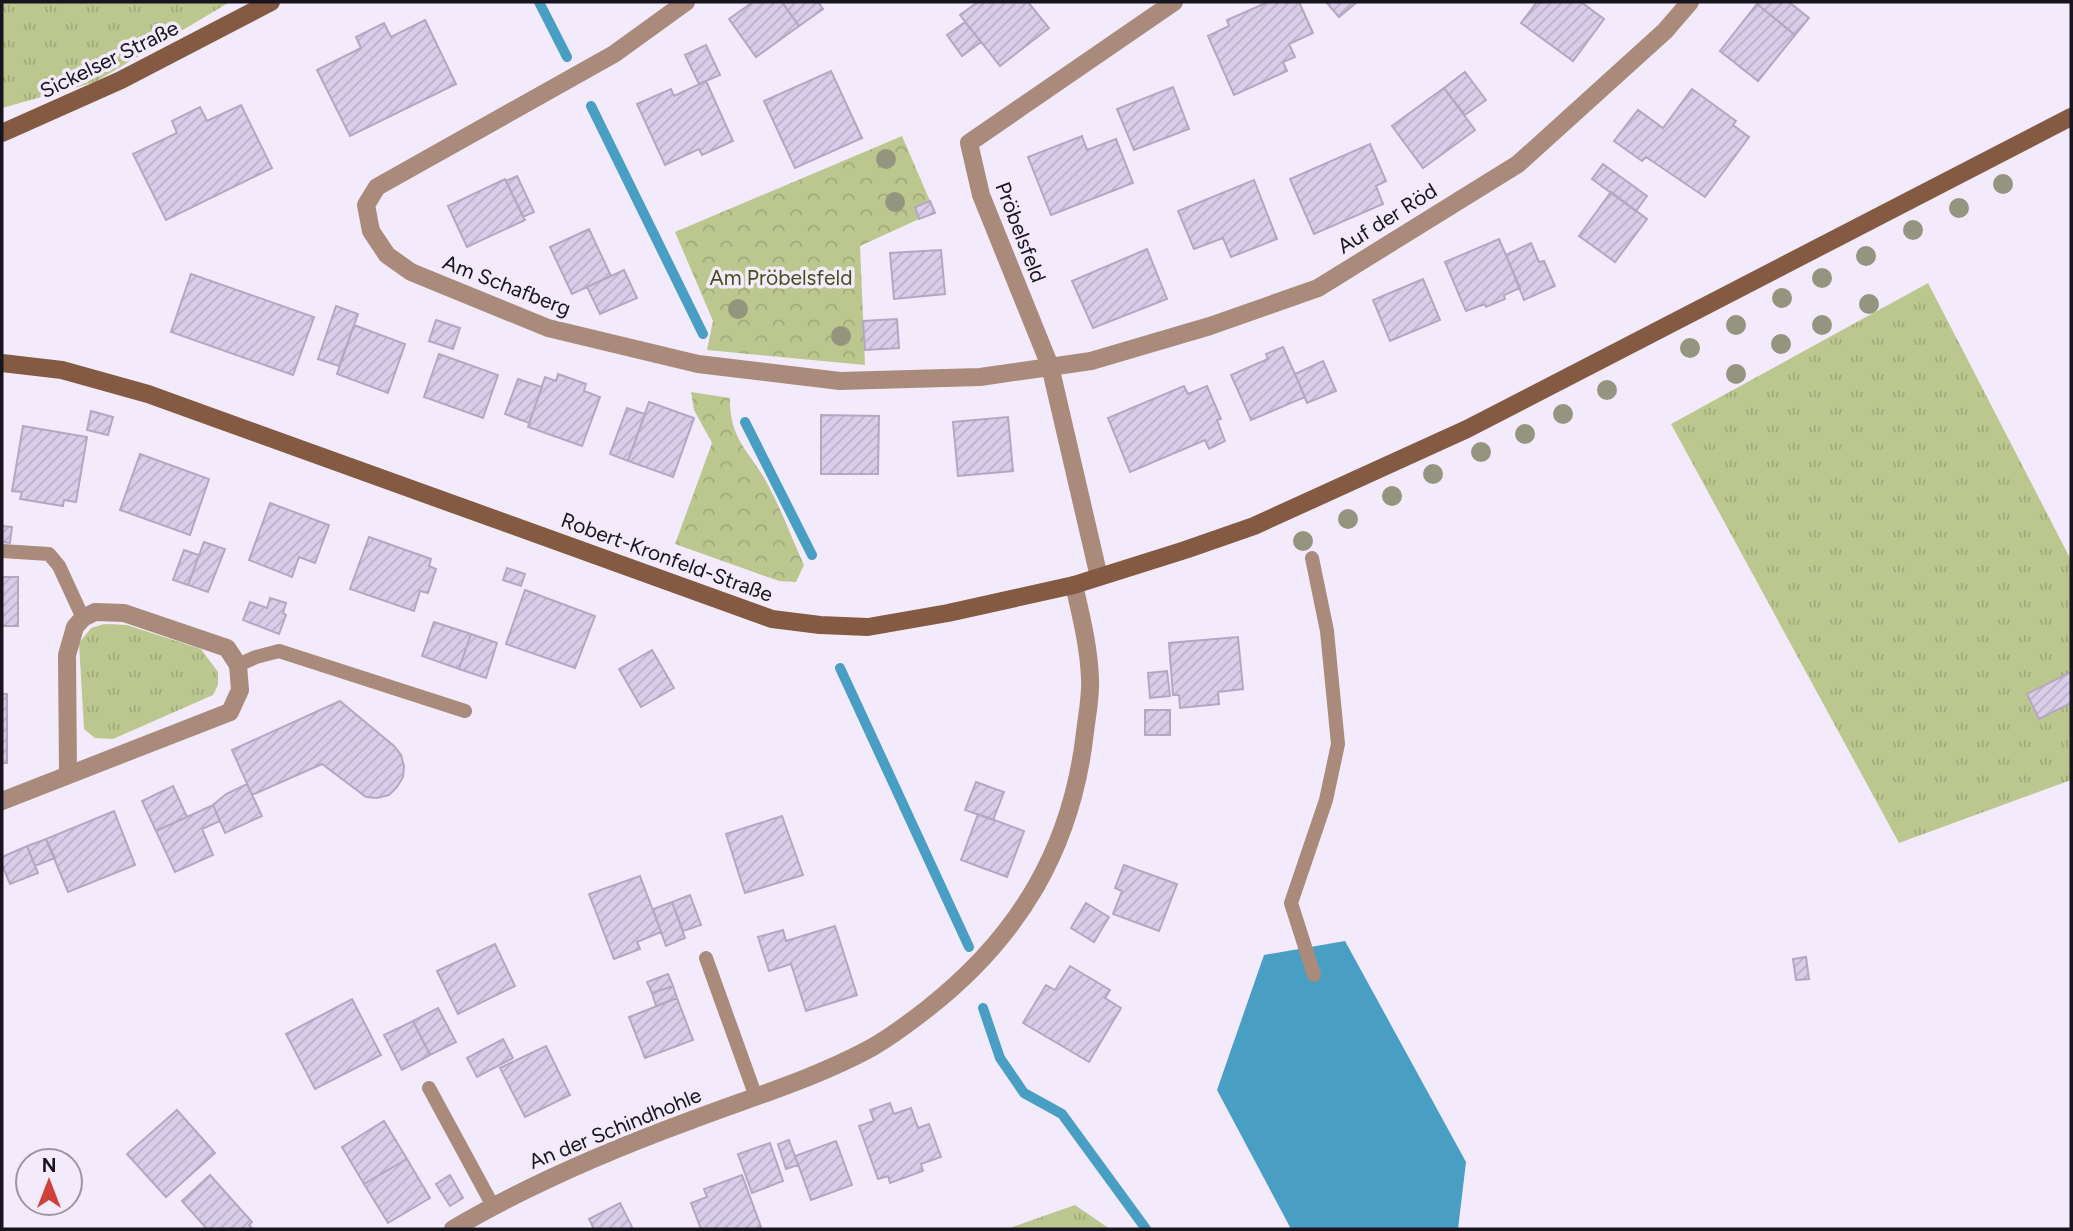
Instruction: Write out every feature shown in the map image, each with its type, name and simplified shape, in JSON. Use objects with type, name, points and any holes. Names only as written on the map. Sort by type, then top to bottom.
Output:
[{"type":"street","name":"Sickelser Straße","points":[[2,133],[121,80],[271,2]]},
{"type":"street","name":"Am Schafberg","points":[[686,2],[614,54],[377,187],[366,205],[371,232],[387,255],[411,272],[548,328],[698,364],[839,381],[980,377],[1049,366]]},
{"type":"street","name":"Pröbelsfeld","points":[[1099,578],[1049,366],[981,195],[969,143],[1174,2]]},
{"type":"street","name":"Auf der Röd","points":[[1049,366],[1101,358],[1210,326],[1318,288],[1518,164],[1665,32],[1690,2]]},
{"type":"street","name":"Robert-Kronfeld-Straße","points":[[2,363],[62,370],[148,394],[772,619],[820,625],[868,626],[948,613],[1074,585],[1185,551],[1254,526],[1416,453],[1569,377],[2071,117]]},
{"type":"street","name":"An der Schindhohle","points":[[453,1229],[493,1206],[606,1152],[756,1097],[869,1049],[889,1038],[922,1013],[976,967],[999,940],[1044,874],[1069,815],[1079,775],[1091,683],[1085,633],[1074,585]]},
{"type":"street","points":[[2,801],[230,712],[240,690],[238,665],[228,648],[124,613],[95,612],[83,618],[75,626],[67,655],[68,774]]},
{"type":"lane","points":[[2,551],[49,554],[59,566],[83,618]]},
{"type":"lane","points":[[1312,558],[1327,631],[1338,744],[1325,800],[1291,903],[1314,975]]},
{"type":"lane","points":[[238,665],[279,651],[465,711]]},
{"type":"lane","points":[[706,958],[756,1097]]},
{"type":"lane","points":[[429,1088],[493,1206]]},
{"type":"green space","points":[[2,2],[230,2],[95,82],[2,108]]},
{"type":"green space","name":"Am Pröbelsfeld","points":[[902,136],[930,201],[915,207],[919,219],[860,246],[865,365],[707,350],[713,321],[675,232]]},
{"type":"green space","points":[[1928,283],[2071,560],[2071,780],[1899,843],[1671,424]]},
{"type":"green space","points":[[691,392],[730,398],[737,435],[768,485],[804,565],[796,582],[779,581],[675,544],[712,443],[694,410]]},
{"type":"green space","points":[[104,624],[127,625],[201,649],[218,672],[218,685],[213,695],[113,739],[95,738],[84,729],[79,643],[91,628]]},
{"type":"green space","points":[[1075,1205],[1110,1229],[1007,1229]]},
{"type":"water","points":[[1345,941],[1466,1162],[1458,1229],[1291,1229],[1217,1090],[1264,955]]},
{"type":"building","points":[[753,2],[782,2],[799,26],[756,57],[729,19]]},
{"type":"building","points":[[782,2],[818,2],[823,9],[799,26]]},
{"type":"building","points":[[978,2],[1028,2],[1049,28],[1000,66],[960,15]]},
{"type":"building","points":[[1268,2],[1299,2],[1313,33],[1289,44],[1295,57],[1283,62],[1287,71],[1234,95],[1208,36],[1229,26],[1227,20]]},
{"type":"building","points":[[1326,2],[1357,2],[1339,17]]},
{"type":"building","points":[[1537,2],[1581,2],[1604,19],[1573,61],[1521,23]]},
{"type":"building","points":[[1789,2],[1809,18],[1795,35],[1757,4]]},
{"type":"building","points":[[1757,4],[1795,35],[1758,81],[1720,51]]},
{"type":"building","points":[[425,20],[456,84],[350,136],[317,70],[361,48],[356,37],[384,23],[391,37]]},
{"type":"building","points":[[965,22],[981,42],[962,56],[947,35]]},
{"type":"building","points":[[706,45],[720,75],[699,84],[685,55]]},
{"type":"building","points":[[831,71],[862,138],[795,168],[764,101]]},
{"type":"building","points":[[1465,72],[1486,100],[1465,115],[1444,88]]},
{"type":"building","points":[[706,81],[733,141],[702,155],[699,149],[665,165],[637,104],[671,89],[674,96]]},
{"type":"building","points":[[1173,87],[1189,129],[1134,150],[1117,109]]},
{"type":"building","points":[[1444,88],[1475,130],[1423,168],[1392,126]]},
{"type":"building","points":[[1692,89],[1736,121],[1733,125],[1749,137],[1705,197],[1646,157],[1642,161],[1614,141],[1638,110],[1663,128]]},
{"type":"building","points":[[241,105],[272,168],[166,220],[133,154],[177,133],[172,121],[200,107],[207,121]]},
{"type":"building","points":[[1082,136],[1087,150],[1116,139],[1133,183],[1051,215],[1028,157]]},
{"type":"building","points":[[1370,144],[1386,181],[1376,186],[1383,204],[1314,234],[1290,179]]},
{"type":"building","points":[[1603,164],[1647,196],[1636,211],[1592,179]]},
{"type":"building","points":[[517,176],[534,212],[523,217],[506,181]]},
{"type":"building","points":[[505,179],[525,220],[467,247],[448,206]]},
{"type":"building","points":[[1254,180],[1277,239],[1231,257],[1223,238],[1194,249],[1178,211]]},
{"type":"building","points":[[1611,192],[1647,219],[1615,262],[1579,236]]},
{"type":"building","points":[[930,201],[935,213],[919,219],[915,207]]},
{"type":"building","points":[[589,229],[611,276],[572,294],[550,247]]},
{"type":"building","points":[[1499,239],[1520,288],[1504,295],[1505,299],[1466,311],[1445,262]]},
{"type":"building","points":[[1531,243],[1539,262],[1544,261],[1555,286],[1524,300],[1506,255]]},
{"type":"building","points":[[1147,249],[1167,299],[1093,328],[1072,281]]},
{"type":"building","points":[[941,250],[945,294],[894,299],[890,253]]},
{"type":"building","points":[[624,270],[637,298],[600,314],[587,287]]},
{"type":"building","points":[[191,274],[314,317],[293,375],[171,332]]},
{"type":"building","points":[[1423,279],[1440,320],[1390,341],[1373,300]]},
{"type":"building","points":[[336,306],[358,314],[339,366],[318,359]]},
{"type":"building","points":[[897,319],[899,348],[865,350],[863,321]]},
{"type":"building","points":[[436,320],[460,328],[453,349],[429,341]]},
{"type":"building","points":[[354,325],[405,344],[388,393],[337,374]]},
{"type":"building","points":[[1283,347],[1305,397],[1251,420],[1231,375],[1268,359],[1266,354]]},
{"type":"building","points":[[439,354],[498,375],[483,418],[424,397]]},
{"type":"building","points":[[1323,361],[1336,391],[1307,403],[1295,374]]},
{"type":"building","points":[[558,374],[586,384],[584,391],[600,397],[582,446],[528,427],[545,377],[556,381]]},
{"type":"building","points":[[518,379],[542,387],[529,423],[505,414]]},
{"type":"building","points":[[1184,386],[1188,394],[1207,386],[1221,419],[1217,420],[1225,441],[1209,449],[1205,440],[1130,472],[1108,418]]},
{"type":"building","points":[[649,402],[694,418],[673,477],[628,461]]},
{"type":"building","points":[[627,408],[645,414],[628,461],[610,454]]},
{"type":"building","points":[[91,411],[113,417],[108,435],[87,430]]},
{"type":"building","points":[[821,415],[879,416],[878,474],[821,474]]},
{"type":"building","points":[[1008,417],[1013,471],[958,476],[953,422]]},
{"type":"building","points":[[23,426],[87,437],[76,502],[64,500],[63,506],[20,499],[22,492],[12,491]]},
{"type":"building","points":[[140,454],[209,479],[190,535],[120,510]]},
{"type":"building","points":[[270,503],[329,525],[315,563],[299,557],[292,577],[249,560]]},
{"type":"building","points":[[2,526],[12,527],[10,543],[2,542]]},
{"type":"building","points":[[369,537],[431,559],[429,566],[436,569],[428,593],[420,591],[414,611],[350,589]]},
{"type":"building","points":[[204,542],[225,549],[208,592],[188,585]]},
{"type":"building","points":[[184,550],[199,555],[188,585],[173,580]]},
{"type":"building","points":[[507,568],[525,574],[521,586],[503,580]]},
{"type":"building","points":[[2,577],[18,577],[18,626],[2,626]]},
{"type":"building","points":[[525,590],[595,616],[575,668],[506,644]]},
{"type":"building","points":[[270,598],[286,603],[283,613],[286,615],[279,634],[243,620],[250,602],[267,608]]},
{"type":"building","points":[[434,622],[471,634],[459,669],[422,656]]},
{"type":"building","points":[[471,634],[497,643],[486,678],[459,669]]},
{"type":"building","points":[[1238,637],[1243,689],[1218,692],[1219,704],[1180,708],[1179,695],[1173,695],[1169,643]]},
{"type":"building","points":[[652,650],[674,688],[641,707],[619,669]]},
{"type":"building","points":[[1167,671],[1170,696],[1150,698],[1148,673]]},
{"type":"building","points":[[2071,672],[2071,703],[2039,719],[2027,694]]},
{"type":"building","points":[[2,694],[7,694],[7,763],[2,763]]},
{"type":"building","points":[[340,701],[401,755],[403,777],[397,787],[389,795],[366,797],[322,764],[252,795],[232,750]]},
{"type":"building","points":[[1145,710],[1170,710],[1170,735],[1145,735]]},
{"type":"building","points":[[976,782],[1004,792],[993,820],[965,810]]},
{"type":"building","points":[[247,784],[262,816],[225,833],[213,805],[226,794]]},
{"type":"building","points":[[173,786],[187,817],[156,831],[142,801]]},
{"type":"building","points":[[213,805],[220,821],[202,829],[213,855],[175,872],[156,831]]},
{"type":"building","points":[[114,811],[135,865],[68,892],[46,839]]},
{"type":"building","points":[[978,814],[1024,831],[1007,877],[961,860]]},
{"type":"building","points":[[782,816],[803,875],[745,893],[726,834]]},
{"type":"building","points":[[46,839],[55,858],[35,866],[27,846]]},
{"type":"building","points":[[27,846],[38,873],[10,884],[2,865],[2,857]]},
{"type":"building","points":[[1124,865],[1177,884],[1159,931],[1113,914],[1122,891],[1115,888]]},
{"type":"building","points":[[640,876],[661,932],[637,942],[640,949],[614,959],[589,894]]},
{"type":"building","points":[[690,895],[701,925],[683,931],[672,902]]},
{"type":"building","points":[[672,902],[685,938],[666,946],[653,909]]},
{"type":"building","points":[[1086,903],[1109,917],[1094,942],[1071,928]]},
{"type":"building","points":[[835,926],[857,995],[806,1011],[791,964],[769,971],[758,937],[783,930],[786,941]]},
{"type":"building","points":[[495,944],[515,986],[458,1014],[437,971]]},
{"type":"building","points":[[1806,957],[1809,979],[1796,980],[1793,959]]},
{"type":"building","points":[[1070,966],[1110,990],[1105,998],[1121,1008],[1089,1062],[1023,1023],[1046,985],[1055,990]]},
{"type":"building","points":[[668,974],[673,986],[652,993],[647,982]]},
{"type":"building","points":[[673,986],[677,998],[656,1006],[652,993]]},
{"type":"building","points":[[677,998],[693,1040],[645,1058],[629,1017]]},
{"type":"building","points":[[352,999],[381,1055],[315,1089],[286,1034]]},
{"type":"building","points":[[438,1008],[456,1042],[430,1055],[413,1021]]},
{"type":"building","points":[[413,1021],[430,1055],[402,1070],[384,1035]]},
{"type":"building","points":[[503,1039],[513,1058],[477,1077],[467,1058]]},
{"type":"building","points":[[546,1046],[570,1095],[525,1117],[500,1068]]},
{"type":"building","points":[[890,1103],[894,1114],[911,1108],[918,1128],[929,1124],[941,1157],[921,1164],[923,1171],[890,1183],[888,1176],[878,1179],[859,1126],[874,1121],[870,1110]]},
{"type":"building","points":[[177,1110],[215,1153],[166,1197],[127,1154]]},
{"type":"building","points":[[384,1121],[407,1159],[364,1184],[342,1147]]},
{"type":"building","points":[[789,1140],[798,1165],[786,1169],[778,1144]]},
{"type":"building","points":[[836,1141],[852,1185],[811,1200],[795,1156]]},
{"type":"building","points":[[770,1143],[783,1181],[752,1193],[738,1154]]},
{"type":"building","points":[[407,1159],[430,1198],[388,1223],[364,1184]]},
{"type":"building","points":[[210,1175],[252,1222],[249,1225],[253,1229],[207,1229],[182,1201]]},
{"type":"building","points":[[450,1175],[463,1198],[450,1206],[436,1184]]},
{"type":"building","points":[[742,1175],[761,1227],[701,1229],[691,1203],[707,1197],[704,1189]]},
{"type":"building","points":[[620,1203],[633,1229],[594,1229],[589,1219]]},
{"type":"waterway","points":[[539,2],[567,57]]},
{"type":"waterway","points":[[591,106],[703,334]]},
{"type":"waterway","points":[[745,422],[812,555]]},
{"type":"waterway","points":[[840,668],[969,947]]},
{"type":"waterway","points":[[983,1008],[1000,1058],[1024,1093],[1062,1114],[1146,1229]]}]
